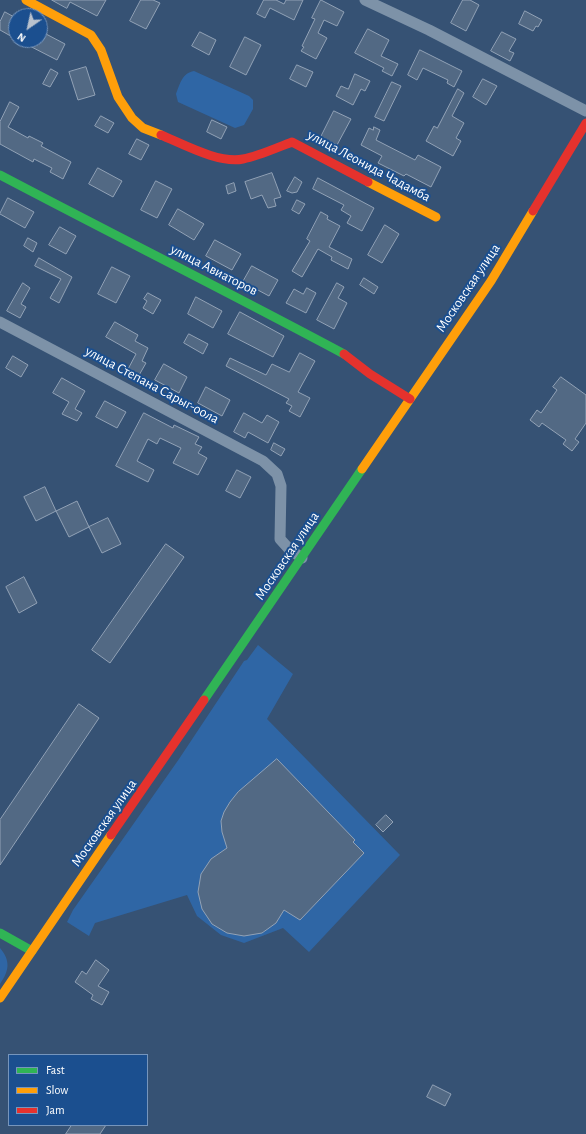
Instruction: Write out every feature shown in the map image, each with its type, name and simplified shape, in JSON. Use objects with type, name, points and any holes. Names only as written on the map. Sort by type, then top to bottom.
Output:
[{"type":"main road","name":"улица Леонида Чадамба","points":[[26,0],[91,35],[101,50],[118,97],[132,118],[143,128],[207,154],[232,160],[242,159],[292,142],[436,217]]},
{"type":"main road","name":"Московская улица","points":[[0,998],[491,281],[586,123]]},
{"type":"main road","name":"улица Авиаторов","points":[[0,175],[343,354],[370,374],[410,399]]},
{"type":"main road","points":[[0,933],[32,951]]},
{"type":"street","points":[[365,0],[429,30],[586,111]]},
{"type":"street","name":"улица Степана Сарыг-оола","points":[[0,322],[263,461],[276,474],[281,486],[280,539],[289,549],[302,558]]},
{"type":"shaded area","points":[[194,71],[249,96],[253,100],[253,109],[244,125],[235,128],[178,102],[176,94],[182,80],[187,74]]},
{"type":"shaded area","points":[[258,645],[293,674],[267,719],[400,855],[309,952],[283,928],[244,943],[221,935],[197,916],[187,895],[95,923],[89,936],[67,922],[73,910],[179,759],[244,661],[247,660]]},
{"type":"shaded area","points":[[0,948],[6,957],[8,966],[0,984]]},
{"type":"building","points":[[52,0],[106,0],[97,16],[70,2],[67,8]]},
{"type":"building","points":[[141,0],[153,0],[160,3],[146,29],[130,21]]},
{"type":"building","points":[[264,0],[276,0],[284,4],[286,0],[303,0],[294,20],[270,8],[265,18],[257,14]]},
{"type":"building","points":[[321,0],[344,12],[337,26],[324,20],[318,33],[327,38],[316,59],[301,51],[315,19],[312,18]]},
{"type":"building","points":[[463,0],[470,0],[479,5],[466,31],[451,23]]},
{"type":"building","points":[[525,11],[542,20],[538,27],[536,26],[533,31],[519,24]]},
{"type":"building","points":[[5,12],[8,14],[8,34],[0,30],[0,22]]},
{"type":"building","points":[[368,29],[389,40],[381,56],[398,64],[392,76],[382,71],[384,68],[355,53]]},
{"type":"building","points":[[200,32],[216,40],[209,55],[192,46]]},
{"type":"building","points":[[502,32],[516,39],[509,51],[514,53],[510,61],[491,51]]},
{"type":"building","points":[[48,35],[65,44],[57,60],[34,48],[48,48]]},
{"type":"building","points":[[245,37],[261,45],[246,75],[230,67]]},
{"type":"building","points":[[420,50],[462,71],[454,87],[447,83],[448,80],[423,68],[417,80],[408,75]]},
{"type":"building","points":[[297,65],[313,72],[306,87],[290,79]]},
{"type":"building","points":[[86,67],[95,95],[78,100],[69,72]]},
{"type":"building","points":[[51,69],[58,73],[50,87],[43,84]]},
{"type":"building","points":[[355,74],[370,81],[365,91],[361,89],[353,105],[336,96],[341,86],[348,89]]},
{"type":"building","points":[[483,79],[497,86],[486,105],[473,97]]},
{"type":"building","points":[[392,82],[401,86],[384,121],[375,117]]},
{"type":"building","points":[[458,89],[464,93],[452,116],[464,123],[456,138],[461,141],[453,156],[426,141],[434,126],[437,128]]},
{"type":"building","points":[[10,102],[19,107],[8,127],[28,138],[29,136],[43,143],[41,146],[71,162],[63,179],[50,172],[52,168],[34,159],[33,162],[0,144],[0,122]]},
{"type":"building","points":[[334,111],[351,119],[337,145],[321,137]]},
{"type":"building","points":[[101,116],[114,123],[108,133],[95,126]]},
{"type":"building","points":[[212,120],[227,127],[221,139],[207,132]]},
{"type":"building","points":[[374,127],[380,130],[376,140],[415,160],[418,155],[441,167],[431,187],[406,174],[404,176],[378,163],[382,156],[361,145],[369,128],[373,130]]},
{"type":"building","points":[[137,139],[149,145],[141,160],[129,154]]},
{"type":"building","points":[[98,168],[122,181],[113,197],[89,184]]},
{"type":"building","points":[[272,173],[281,197],[274,199],[276,206],[268,208],[262,195],[251,199],[245,182]]},
{"type":"building","points":[[295,177],[302,182],[297,192],[292,193],[287,191]]},
{"type":"building","points":[[318,178],[374,208],[362,231],[347,223],[351,216],[341,210],[344,205],[313,189]]},
{"type":"building","points":[[156,181],[172,189],[157,218],[141,210]]},
{"type":"building","points":[[234,183],[236,191],[228,194],[226,186]]},
{"type":"building","points":[[8,198],[34,212],[25,228],[0,214]]},
{"type":"building","points":[[297,200],[305,204],[299,214],[292,210]]},
{"type":"building","points":[[178,209],[204,224],[194,240],[169,225]]},
{"type":"building","points":[[321,212],[328,216],[327,219],[340,226],[329,247],[352,259],[348,269],[331,260],[332,257],[318,249],[302,277],[292,271],[310,241],[307,239]]},
{"type":"building","points":[[385,225],[399,234],[382,263],[368,255]]},
{"type":"building","points":[[60,227],[76,236],[66,254],[49,245]]},
{"type":"building","points":[[28,238],[37,243],[33,252],[24,246]]},
{"type":"building","points":[[215,240],[241,254],[232,270],[206,256]]},
{"type":"building","points":[[39,258],[72,277],[59,303],[50,298],[61,279],[35,266]]},
{"type":"building","points":[[252,266],[278,280],[269,296],[243,282]]},
{"type":"building","points":[[112,267],[130,276],[116,303],[98,294]]},
{"type":"building","points":[[364,278],[378,287],[374,294],[360,285]]},
{"type":"building","points":[[23,283],[30,288],[21,304],[26,307],[20,318],[7,311]]},
{"type":"building","points":[[337,283],[344,287],[338,298],[347,303],[334,329],[317,320]]},
{"type":"building","points":[[307,288],[316,293],[306,313],[286,303],[294,289],[303,294]]},
{"type":"building","points":[[148,293],[161,300],[153,314],[143,308],[147,301],[144,299]]},
{"type":"building","points":[[196,297],[222,311],[213,328],[188,314]]},
{"type":"building","points":[[240,312],[284,336],[273,357],[228,334]]},
{"type":"building","points":[[115,322],[138,335],[135,341],[148,348],[142,361],[146,363],[138,377],[127,371],[136,354],[106,337]]},
{"type":"building","points":[[189,334],[208,344],[203,354],[184,343]]},
{"type":"building","points":[[300,353],[315,361],[298,392],[310,398],[300,417],[289,411],[292,406],[286,403],[289,399],[226,366],[230,358],[266,375],[272,364],[289,372]]},
{"type":"building","points":[[13,356],[28,365],[21,377],[6,368]]},
{"type":"building","points":[[164,364],[187,377],[179,393],[155,380]]},
{"type":"building","points":[[561,377],[586,395],[586,423],[575,439],[579,442],[572,451],[563,444],[566,440],[542,423],[539,427],[530,420],[537,410],[541,413],[557,390],[553,387]]},
{"type":"building","points":[[62,378],[85,391],[75,409],[82,413],[77,421],[62,414],[69,402],[53,393]]},
{"type":"building","points":[[206,387],[230,400],[222,416],[198,403]]},
{"type":"building","points":[[105,401],[126,412],[117,428],[96,417]]},
{"type":"building","points":[[144,413],[173,428],[174,425],[199,437],[195,444],[202,447],[198,453],[207,458],[198,475],[173,463],[181,448],[160,438],[157,444],[148,439],[137,461],[154,470],[148,482],[116,466]]},
{"type":"building","points":[[244,413],[262,423],[267,415],[279,422],[268,443],[248,432],[245,438],[234,432]]},
{"type":"building","points":[[274,443],[285,449],[281,456],[271,450]]},
{"type":"building","points":[[237,470],[251,477],[240,498],[226,491]]},
{"type":"building","points":[[45,487],[56,511],[36,521],[24,497]]},
{"type":"building","points":[[77,501],[89,527],[69,537],[56,511]]},
{"type":"building","points":[[108,518],[121,544],[102,553],[89,527]]},
{"type":"building","points":[[166,544],[184,557],[110,663],[92,650]]},
{"type":"building","points":[[24,577],[37,603],[19,613],[6,587]]},
{"type":"building","points":[[79,704],[99,718],[0,865],[0,820]]},
{"type":"building","points":[[277,759],[355,840],[353,842],[364,853],[300,920],[284,910],[276,923],[262,933],[244,936],[227,933],[212,924],[202,909],[198,892],[201,874],[211,859],[227,848],[222,832],[221,821],[230,802],[238,792]]},
{"type":"building","points":[[386,815],[393,822],[383,832],[376,825]]},
{"type":"building","points":[[96,960],[109,970],[98,986],[109,992],[102,1005],[91,999],[93,995],[75,982],[82,971],[86,974]]},
{"type":"building","points":[[433,1085],[451,1094],[445,1106],[427,1097]]},
{"type":"building","points":[[71,1126],[105,1126],[100,1134],[66,1134]]},
{"type":"traffic: fast","points":[[0,175],[344,354]]},
{"type":"traffic: fast","points":[[204,700],[362,469]]},
{"type":"traffic: fast","points":[[0,933],[32,951]]},
{"type":"traffic: slow","points":[[26,0],[91,35],[101,50],[118,97],[132,118],[143,128],[161,135]]},
{"type":"traffic: slow","points":[[368,182],[436,217]]},
{"type":"traffic: slow","points":[[362,469],[491,281],[533,211]]},
{"type":"traffic: slow","points":[[0,998],[111,835]]},
{"type":"traffic: jam","points":[[533,211],[586,123]]},
{"type":"traffic: jam","points":[[161,135],[212,156],[233,160],[255,156],[292,142],[368,182]]},
{"type":"traffic: jam","points":[[344,354],[370,374],[410,399]]},
{"type":"traffic: jam","points":[[111,835],[204,700]]}]
